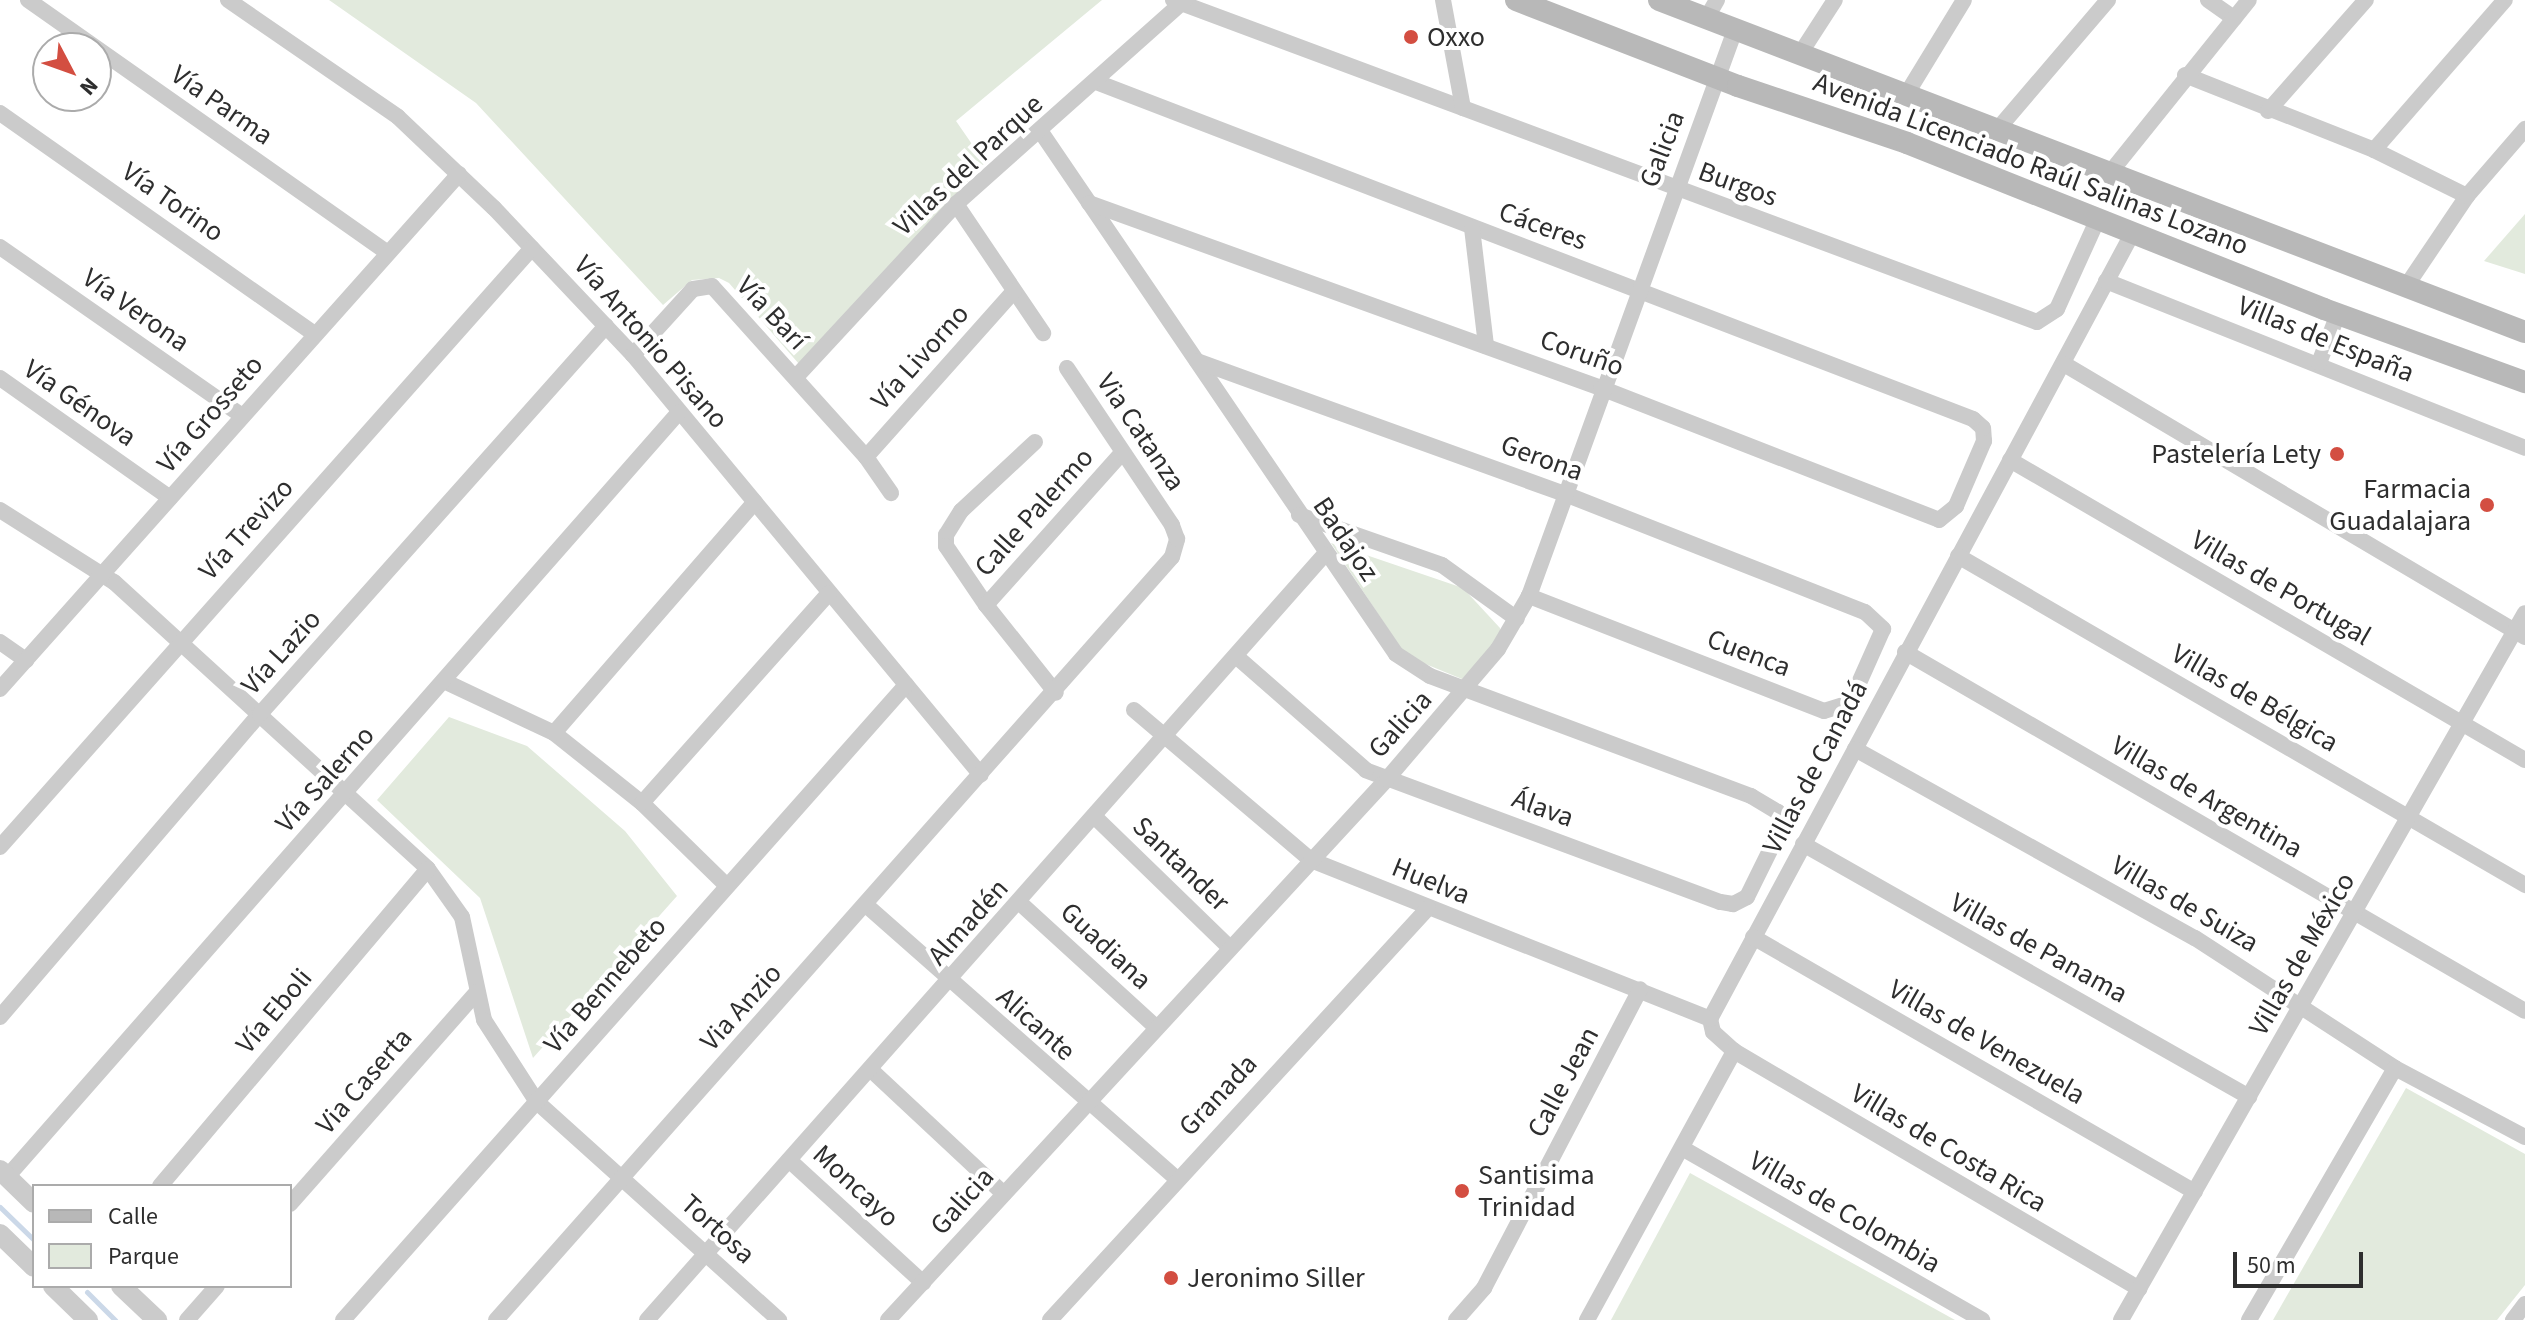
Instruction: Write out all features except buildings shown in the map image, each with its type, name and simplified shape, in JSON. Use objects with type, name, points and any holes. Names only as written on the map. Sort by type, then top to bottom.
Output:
[{"type":"main road","name":"Avenida Licenciado Raúl Salinas Lozano","points":[[1516,0],[1717,79],[1907,143],[2097,221],[2525,382]]},
{"type":"main road","name":"Avenida Licenciado Raúl Salinas Lozano","points":[[1659,0],[1712,10],[1735,30],[2525,332]]},
{"type":"street","name":"Vía Parma","points":[[28,0],[387,252]]},
{"type":"street","name":"Vía Antonio Pisano","points":[[228,0],[359,88],[459,174],[532,248],[633,355],[981,775]]},
{"type":"street","points":[[1443,0],[1463,108]]},
{"type":"street","points":[[1800,54],[1835,0]]},
{"type":"street","points":[[1906,95],[1964,0]]},
{"type":"street","points":[[1997,130],[2108,0]]},
{"type":"street","points":[[2208,0],[2234,18]]},
{"type":"street","points":[[2109,174],[2185,75],[2249,0]]},
{"type":"street","points":[[2268,111],[2366,0]]},
{"type":"street","points":[[2374,150],[2505,0]]},
{"type":"street","name":"Burgos","points":[[1180,1],[2037,322],[2057,309],[2097,221]]},
{"type":"street","name":"Villas del Parque","points":[[796,377],[956,204],[1041,132],[1180,1]]},
{"type":"street","name":"Galicia","points":[[888,1320],[1387,779],[1467,688],[1517,619],[1529,596],[1601,388],[1735,30]]},
{"type":"street","points":[[2185,75],[2268,111],[2374,150],[2467,196]]},
{"type":"street","name":"Cáceres","points":[[1096,82],[1472,228],[1639,288],[1973,419]]},
{"type":"street","name":"Vía Torino","points":[[0,113],[315,334]]},
{"type":"street","points":[[2405,288],[2467,196],[2525,129]]},
{"type":"street","name":"Badajoz","points":[[1041,132],[1324,555],[1396,654],[1430,676],[1751,796]]},
{"type":"street","name":"Vía Grosseto","points":[[0,689],[459,174]]},
{"type":"street","name":"Coruño","points":[[1089,203],[1601,388],[1939,520],[1956,506],[1984,441],[1983,428],[1973,419]]},
{"type":"street","points":[[956,204],[1043,333]]},
{"type":"street","points":[[1472,228],[1486,346]]},
{"type":"street","name":"Villas de Canadá","points":[[1710,1019],[2132,234]]},
{"type":"street","name":"Vía Verona","points":[[0,247],[242,416]]},
{"type":"street","name":"Vía Trevizo","points":[[0,847],[532,248]]},
{"type":"street","name":"Villas de España","points":[[2106,281],[2319,363],[2525,448]]},
{"type":"street","name":"Vía Barí","points":[[633,355],[703,285],[721,293],[866,457],[891,493]]},
{"type":"street","name":"Vía Livorno","points":[[866,457],[1014,291]]},
{"type":"street","points":[[2319,363],[2338,314]]},
{"type":"street","name":"Vía Lazio","points":[[0,1017],[260,714],[606,326]]},
{"type":"street","name":"Gerona","points":[[1197,361],[1565,494],[1865,612]]},
{"type":"street","points":[[2064,364],[2520,634]]},
{"type":"street","name":"Via Catanza","points":[[1067,368],[1172,525]]},
{"type":"street","name":"Vía Génova","points":[[0,378],[170,498]]},
{"type":"street","name":"Vía Salerno","points":[[4,1174],[446,682],[679,412]]},
{"type":"street","points":[[1035,442],[961,511],[946,535],[946,546],[986,605],[1056,693]]},
{"type":"street","name":"Calle Palermo","points":[[986,605],[1122,453]]},
{"type":"street","name":"Villas de Portugal","points":[[2010,460],[2525,760]]},
{"type":"street","points":[[554,733],[755,502]]},
{"type":"street","name":"Tortosa","points":[[0,510],[101,576],[180,641],[428,869],[462,917],[477,992],[494,1040],[537,1102],[779,1320]]},
{"type":"street","points":[[1299,515],[1442,565],[1517,619]]},
{"type":"street","name":"Via Anzio","points":[[496,1320],[1056,693],[1172,557],[1177,539],[1172,525]]},
{"type":"street","name":"Almadén","points":[[647,1320],[1096,818],[1324,555]]},
{"type":"street","name":"Villas de Bélgica","points":[[1958,556],[2525,885]]},
{"type":"street","points":[[642,803],[829,593]]},
{"type":"street","name":"Cuenca","points":[[1529,596],[1836,711],[1855,696],[1882,636],[1881,624],[1865,612]]},
{"type":"street","name":"Villas de México","points":[[2121,1320],[2463,725],[2520,634],[2525,613]]},
{"type":"street","points":[[0,642],[26,660]]},
{"type":"street","name":"Villas de Argentina","points":[[1905,652],[2525,1011]]},
{"type":"street","name":"Álava","points":[[1236,656],[1340,753],[1387,779],[1733,904],[1753,888],[1781,828],[1778,812],[1751,796]]},
{"type":"street","points":[[446,682],[554,733],[642,803],[727,886]]},
{"type":"street","name":"Vía Bennebeto","points":[[343,1320],[906,685]]},
{"type":"street","name":"Huelva","points":[[1134,710],[1163,738],[1311,860],[1710,1019]]},
{"type":"street","name":"Villas de Suiza","points":[[1855,749],[2195,938],[2303,1005],[2395,1068],[2525,1137]]},
{"type":"street","name":"Santander","points":[[1096,818],[1230,948]]},
{"type":"street","name":"Villas de Panama","points":[[1803,844],[2249,1097]]},
{"type":"street","name":"Vía Eboli","points":[[162,1184],[428,869]]},
{"type":"street","name":"Guadiana","points":[[1020,903],[1157,1028]]},
{"type":"street","name":"Alicante","points":[[866,905],[1087,1105],[1176,1178]]},
{"type":"street","name":"Granada","points":[[1050,1320],[1176,1178],[1428,908]]},
{"type":"street","name":"Villas de Venezuela","points":[[1753,937],[2195,1192]]},
{"type":"street","name":"Calle Jean","points":[[1456,1320],[1484,1288],[1640,989]]},
{"type":"street","name":"Via Caserta","points":[[292,1202],[477,992]]},
{"type":"street","points":[[1587,1320],[1734,1051],[1713,1032],[1710,1019]]},
{"type":"street","name":"Villas de Costa Rica","points":[[1734,1051],[2139,1289]]},
{"type":"street","points":[[2249,1320],[2395,1068]]},
{"type":"street","points":[[870,1069],[1004,1194]]},
{"type":"street","name":"Villas de Colombia","points":[[1682,1148],[1982,1320]]},
{"type":"street","name":"Moncayo","points":[[789,1160],[923,1283]]},
{"type":"street","points":[[4,1174],[32,1201]]},
{"type":"street","points":[[0,1234],[32,1265]]},
{"type":"street","points":[[123,1288],[157,1320]]},
{"type":"street","points":[[187,1320],[215,1288]]},
{"type":"street","points":[[63,1289],[88,1320]]},
{"type":"street","points":[[2513,1320],[2525,1304]]},
{"type":"green space","points":[[329,0],[1102,0],[956,121],[985,163],[799,364],[729,283],[719,278],[692,280],[663,305],[476,103]]},
{"type":"green space","points":[[2525,214],[2525,274],[2484,261]]},
{"type":"green space","points":[[1331,543],[1463,588],[1500,628],[1501,637],[1462,679],[1406,656]]},
{"type":"green space","points":[[449,717],[527,746],[625,831],[677,896],[533,1058],[480,898],[377,800]]},
{"type":"green space","points":[[2406,1088],[2525,1154],[2525,1285],[2497,1320],[2273,1320]]},
{"type":"green space","points":[[1690,1173],[1955,1320],[1611,1320]]},
{"type":"waterway","points":[[0,1207],[32,1238]]},
{"type":"waterway","points":[[87,1292],[115,1320]]},
{"type":"place","name":"Oxxo","points":[[1411,37]]},
{"type":"place","name":"Pastelería Lety","points":[[2337,454]]},
{"type":"place","name":"Farmacia Guadalajara","points":[[2487,505]]},
{"type":"place","name":"Santisima Trinidad","points":[[1462,1191]]},
{"type":"place","name":"Jeronimo Siller","points":[[1171,1278]]}]
